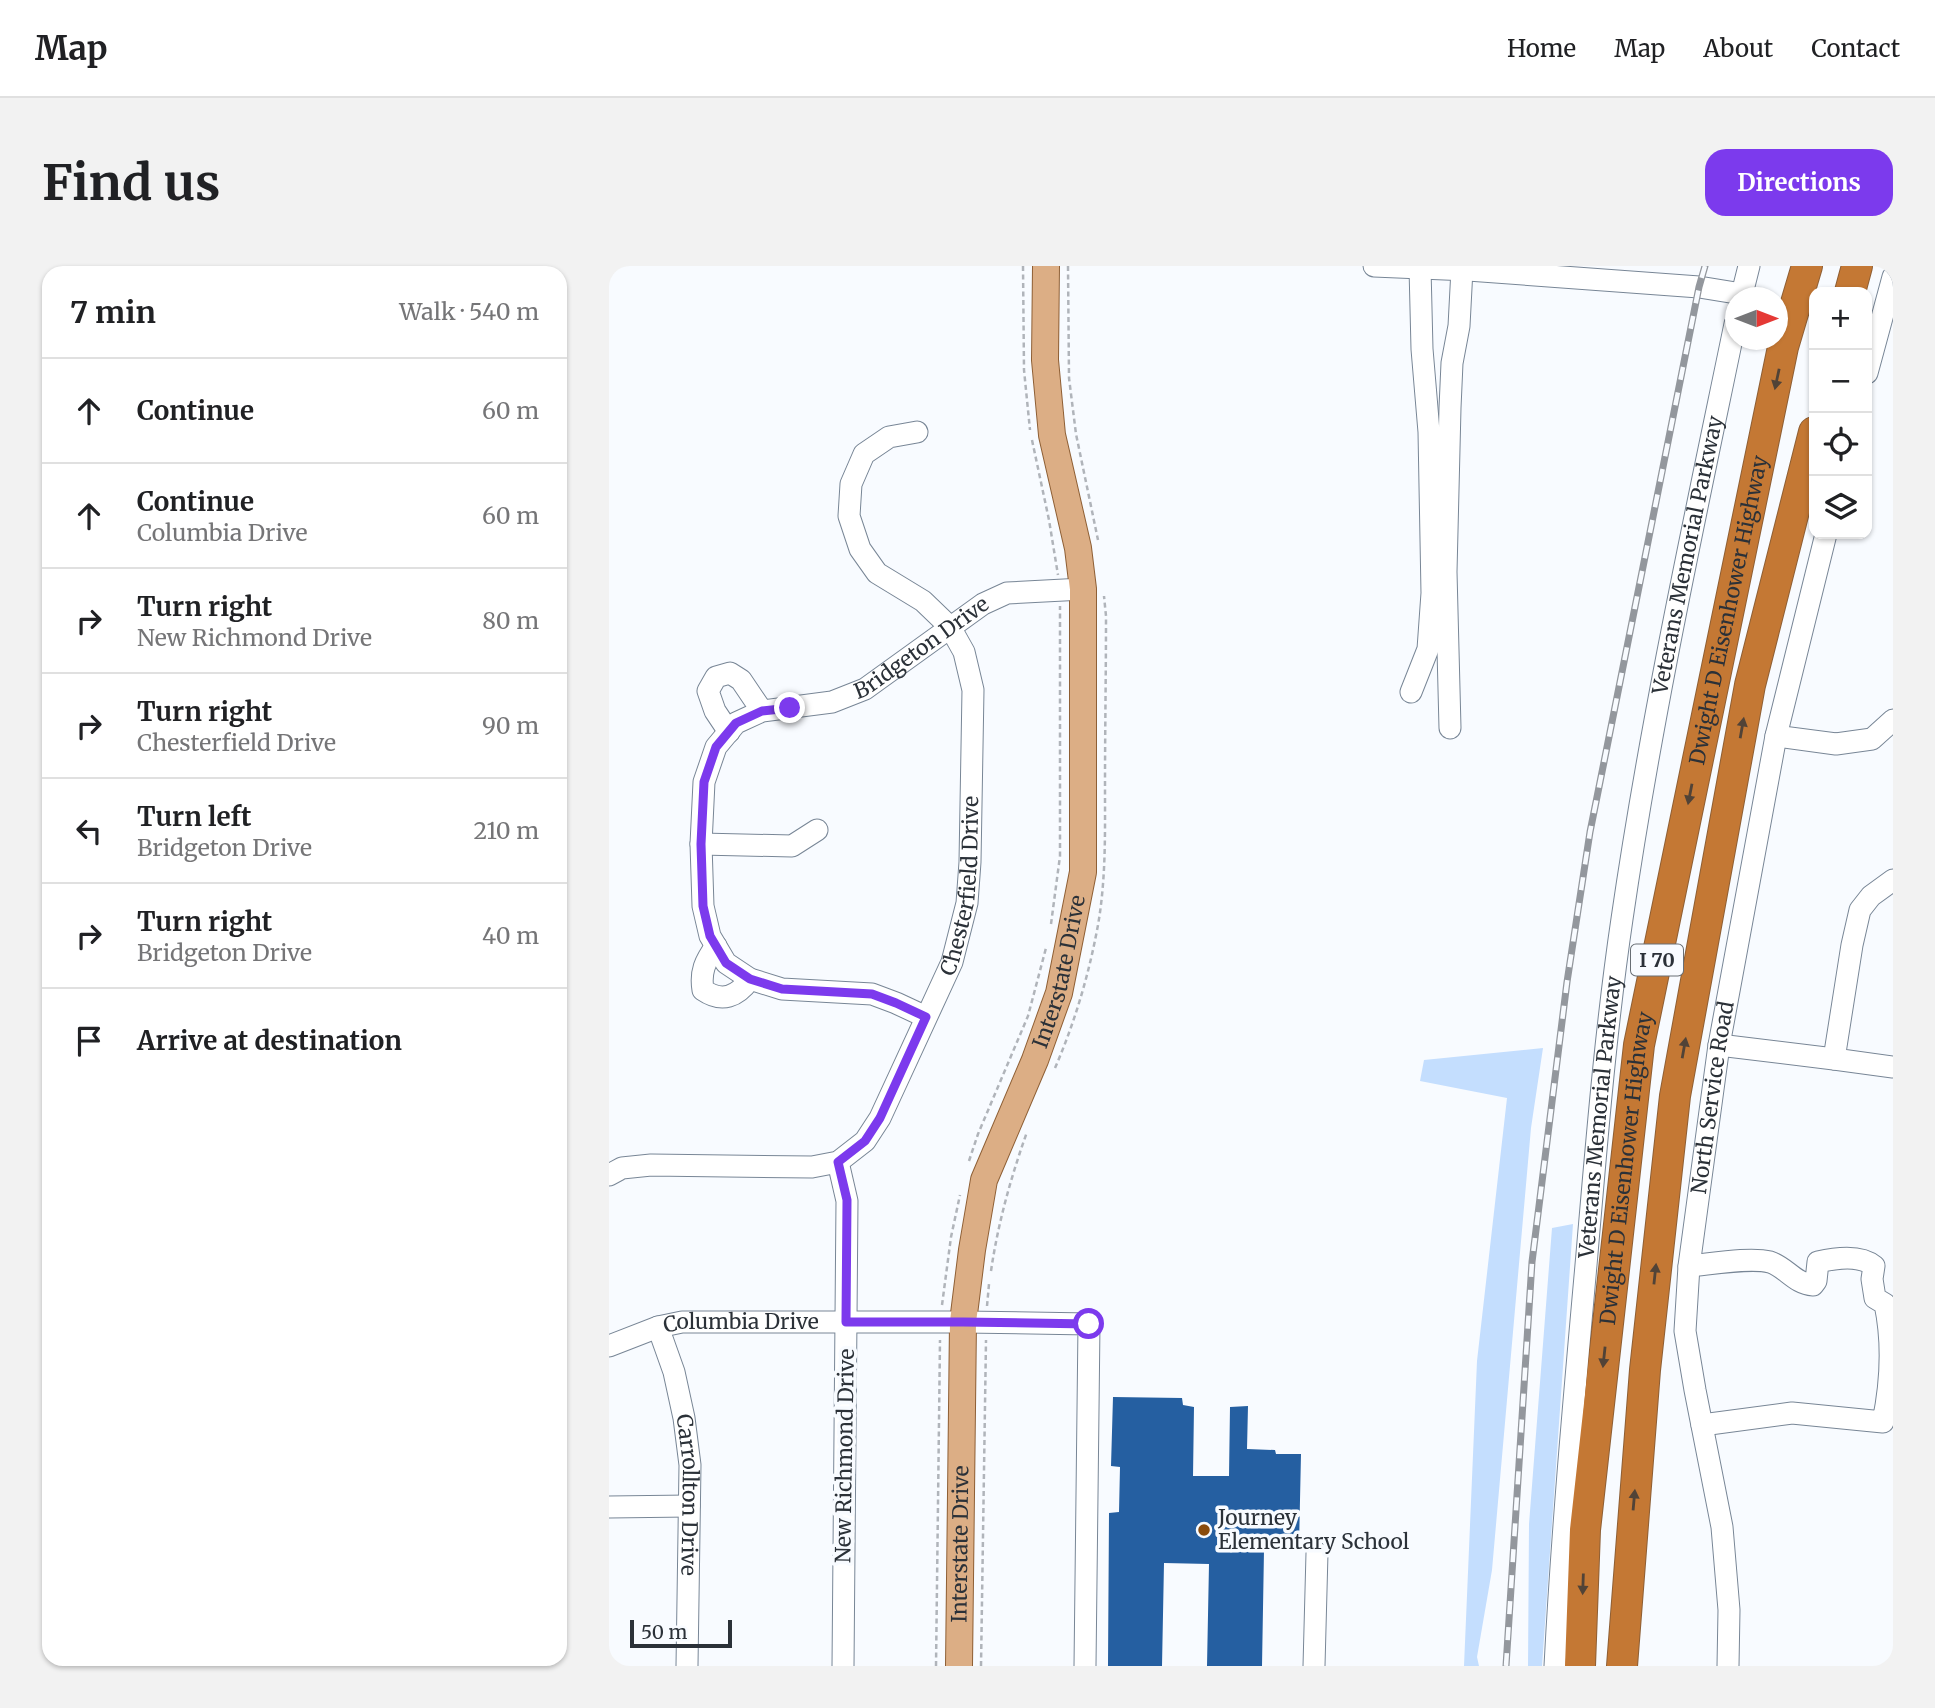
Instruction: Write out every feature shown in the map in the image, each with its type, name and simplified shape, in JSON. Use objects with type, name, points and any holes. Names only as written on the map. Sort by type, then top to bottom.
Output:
[{"type":"highway","name":"Dwight D Eisenhower Highway","points":[[1580,1666],[1585,1530],[1640,1045],[1783,347],[1807,266]]},
{"type":"highway","points":[[1851,287],[1857,266]]},
{"type":"highway","name":"Dwight D Eisenhower Highway","points":[[1622,1666],[1645,1370],[1675,1096],[1750,685],[1809,452]]},
{"type":"main road","name":"Interstate Drive","points":[[959,1666],[951,1322],[972,1250],[984,1180],[1035,1060],[1059,993],[1083,872],[1071,589],[1078,548],[1052,435],[1045,360],[1046,266]]},
{"type":"street","points":[[1374,266],[1699,287],[1725,293]]},
{"type":"street","points":[[1743,287],[1749,266]]},
{"type":"street","points":[[1412,692],[1428,649],[1432,593],[1429,444],[1422,349],[1420,268]]},
{"type":"street","points":[[1450,728],[1446,572],[1450,408],[1462,270]]},
{"type":"street","points":[[1872,356],[1891,289]]},
{"type":"street","name":"Veterans Memorial Parkway","points":[[1555,1666],[1574,1394],[1615,969],[1670,638],[1730,350]]},
{"type":"street","name":"Chesterfield Drive","points":[[838,1162],[865,1141],[880,1118],[952,962],[967,903],[973,690],[964,652],[950,627],[923,601],[877,573],[860,549],[849,516],[851,484],[864,454],[889,437],[916,432]]},
{"type":"street","name":"North Service Road","points":[[1728,1666],[1729,1610],[1722,1527],[1685,1331],[1689,1266],[1719,1045],[1776,736],[1825,539]]},
{"type":"street","name":"Bridgeton Drive","points":[[926,1017],[872,994],[782,989],[750,979],[726,963],[710,936],[703,906],[701,844],[704,782],[716,747],[736,723],[762,711],[832,702],[865,689],[983,604],[1007,593],[1071,589]]},
{"type":"street","points":[[729,732],[715,711],[708,691],[716,677],[730,673],[741,680],[762,711]]},
{"type":"street","points":[[1776,736],[1836,744],[1872,739],[1893,720]]},
{"type":"street","points":[[701,844],[792,846],[817,830]]},
{"type":"street","points":[[1834,1059],[1860,910],[1871,896],[1893,880]]},
{"type":"street","points":[[716,946],[705,960],[701,977],[703,990],[712,996],[724,998],[737,992],[750,979]]},
{"type":"street","points":[[1719,1045],[1893,1067]]},
{"type":"street","points":[[609,1175],[622,1168],[652,1165],[812,1167],[838,1162]]},
{"type":"street","name":"New Richmond Drive","points":[[838,1162],[847,1200],[843,1666]]},
{"type":"street","points":[[1689,1266],[1757,1260],[1773,1263],[1796,1280],[1812,1285],[1816,1281],[1818,1262],[1833,1259],[1866,1260],[1874,1266],[1872,1279],[1875,1298],[1885,1304],[1890,1322],[1892,1359],[1883,1422],[1791,1413],[1702,1425]]},
{"type":"street","name":"Columbia Drive","points":[[609,1346],[658,1327],[681,1322],[1089,1324],[1085,1666]]},
{"type":"street","name":"Carrollton Drive","points":[[658,1327],[674,1372],[690,1465],[687,1666]]},
{"type":"street","points":[[609,1507],[689,1506]]},
{"type":"street","points":[[1314,1666],[1317,1553]]},
{"type":"path","points":[[1023,266],[1023,347],[1032,444],[1049,520],[1071,589],[1060,856],[1050,928]]},
{"type":"path","points":[[967,1168],[978,1134],[1028,1016],[1049,938]]},
{"type":"path","points":[[936,1666],[951,1322],[947,1264],[961,1192]]},
{"type":"path","points":[[981,1666],[986,1335]]},
{"type":"shaded area","points":[[1543,1048],[1531,1128],[1492,1570],[1477,1657],[1479,1666],[1464,1666],[1477,1361],[1507,1098],[1420,1081],[1424,1060]]},
{"type":"shaded area","points":[[1573,1224],[1542,1666],[1528,1666],[1529,1524],[1552,1228]]},
{"type":"building","name":"Journey Elementary School","points":[[1113,1397],[1182,1398],[1183,1405],[1194,1407],[1193,1476],[1229,1476],[1230,1407],[1248,1406],[1247,1449],[1275,1450],[1276,1454],[1301,1454],[1299,1547],[1264,1550],[1262,1666],[1207,1666],[1209,1564],[1164,1563],[1162,1666],[1108,1666],[1109,1513],[1119,1512],[1120,1467],[1111,1466]]},
{"type":"railway","points":[[1506,1666],[1532,1262],[1567,982],[1590,832],[1705,266]]},
{"type":"place","name":"Journey Elementary School","points":[[1204,1530]]},
{"type":"route","points":[[790,708],[762,711],[736,723],[716,747],[704,782],[701,844],[703,906],[710,936],[726,963],[750,979],[782,989],[872,994],[926,1017],[880,1118],[865,1141],[838,1162],[847,1200],[846,1322],[1089,1324]]}]
